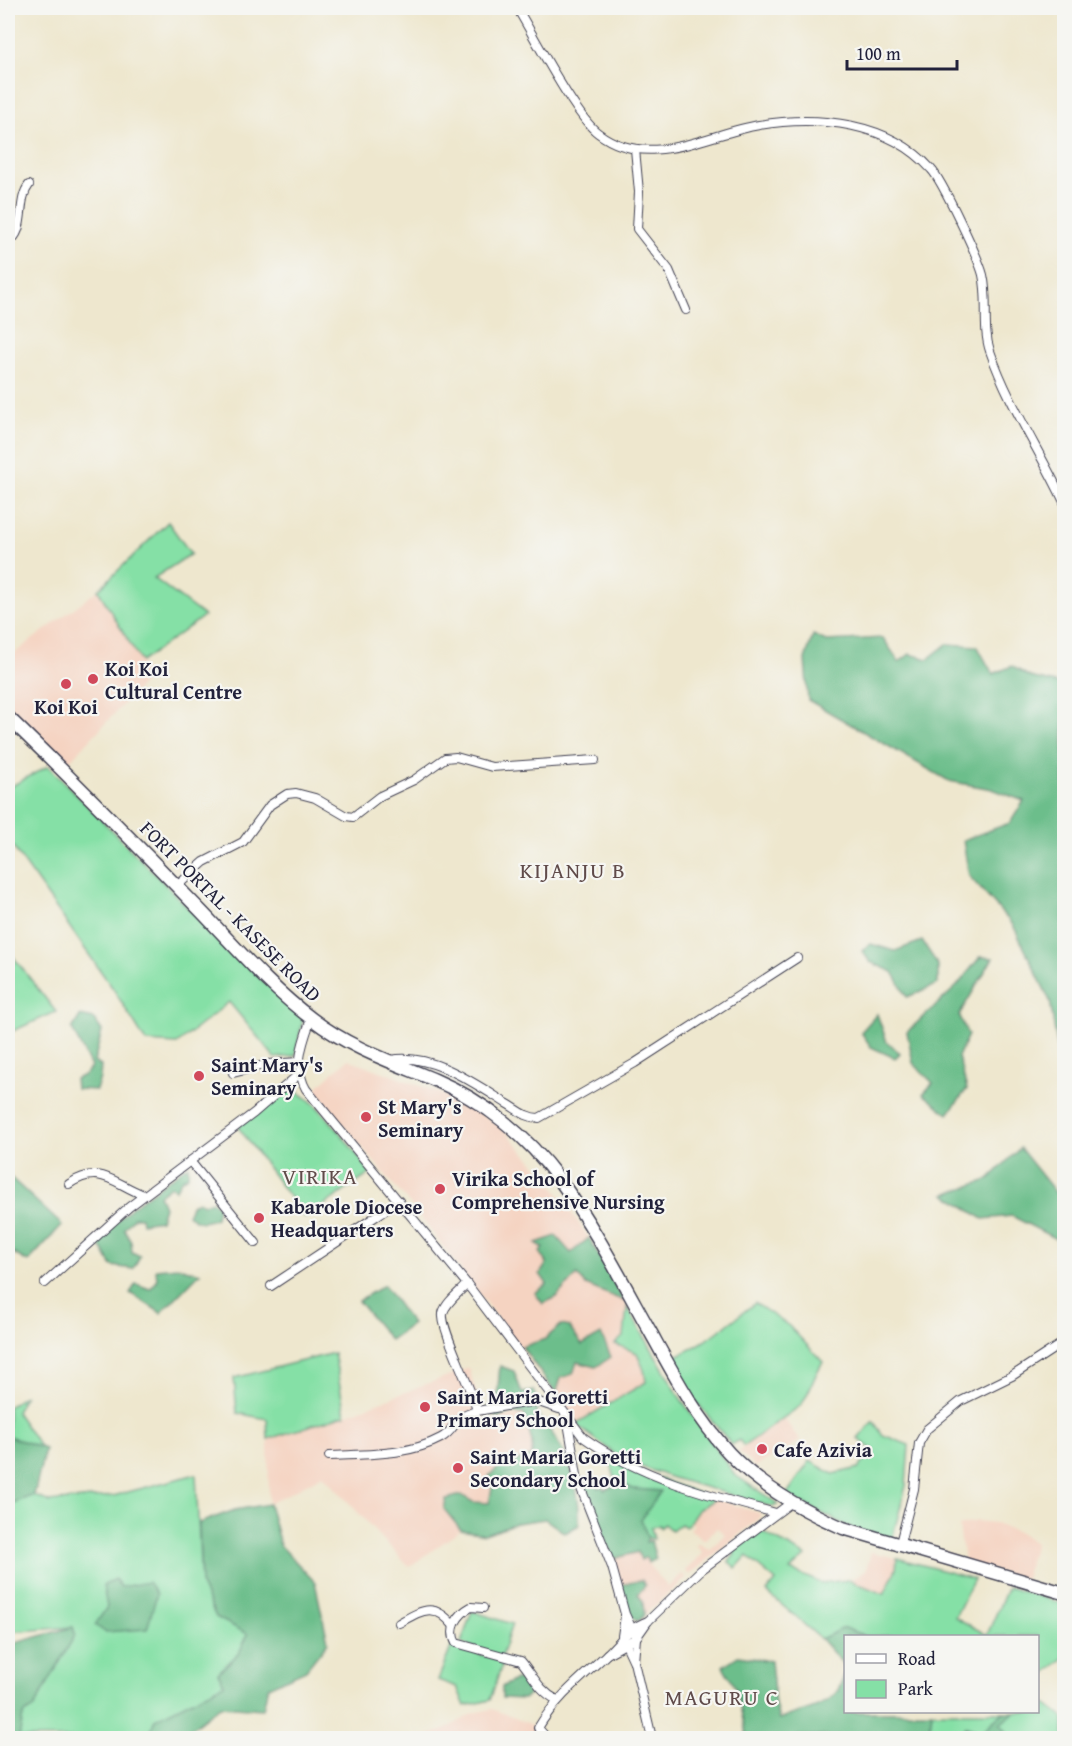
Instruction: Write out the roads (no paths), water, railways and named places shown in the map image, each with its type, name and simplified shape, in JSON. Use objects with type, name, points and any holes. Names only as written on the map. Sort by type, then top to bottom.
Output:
[{"type":"highway","name":"FORT PORTAL - KASESE ROAD","points":[[8,717],[277,990],[311,1019],[350,1044],[385,1061],[435,1080],[478,1103],[515,1131],[544,1160],[590,1224],[696,1412],[741,1464],[792,1502],[843,1528],[899,1547],[1065,1593]]},
{"type":"street","points":[[517,8],[571,98],[595,131],[610,141],[635,149],[674,148],[758,125],[803,121],[828,122],[897,140],[932,170],[976,257],[982,274],[985,326],[990,350],[1011,402],[1065,502]]},
{"type":"street","points":[[1061,8],[1065,13]]},
{"type":"street","points":[[635,149],[639,192],[637,229],[669,270],[686,310]]},
{"type":"street","points":[[8,242],[18,231],[21,199],[29,185]]},
{"type":"street","points":[[177,886],[204,862],[243,842],[270,805],[287,794],[306,795],[346,816],[353,817],[380,796],[414,780],[445,758],[456,757],[492,766],[595,760]]},
{"type":"street","points":[[385,1061],[415,1058],[465,1079],[521,1113],[539,1118],[635,1063],[797,958]]},
{"type":"street","points":[[311,1019],[299,1062],[299,1074],[306,1089],[467,1284],[543,1388],[583,1437],[607,1455],[646,1473],[776,1513]]},
{"type":"street","points":[[233,1073],[261,1065],[299,1062]]},
{"type":"street","points":[[45,1283],[144,1195],[299,1074]]},
{"type":"street","points":[[190,1161],[256,1243]]},
{"type":"street","points":[[69,1184],[84,1176],[103,1174],[144,1195]]},
{"type":"street","points":[[271,1286],[399,1201]]},
{"type":"street","points":[[467,1284],[447,1306],[443,1322],[470,1386],[477,1411]]},
{"type":"street","points":[[899,1547],[914,1489],[919,1443],[927,1429],[961,1401],[1012,1376],[1065,1342]]},
{"type":"street","points":[[536,1401],[543,1388]]},
{"type":"street","points":[[329,1455],[375,1454],[428,1443],[442,1437],[461,1416],[477,1411],[536,1401],[560,1410]]},
{"type":"street","points":[[567,1417],[578,1481],[612,1567],[625,1614],[636,1638],[634,1662]]},
{"type":"street","points":[[607,1654],[626,1646],[636,1638],[648,1621],[707,1565],[792,1502]]},
{"type":"street","points":[[483,1608],[471,1607],[464,1610],[454,1626],[453,1635],[456,1643],[521,1661],[533,1680],[548,1696],[557,1700]]},
{"type":"street","points":[[399,1623],[419,1611],[428,1610],[444,1615],[454,1626]]},
{"type":"street","points":[[625,1614],[622,1636],[634,1662],[652,1738]]},
{"type":"street","points":[[547,1738],[538,1728],[557,1700],[607,1654],[622,1636],[632,1628],[648,1621]]},
{"type":"place","name":"Koi Koi Cultural Centre","points":[[93,679]]},
{"type":"place","name":"Koi Koi","points":[[66,684]]},
{"type":"place","name":"Saint Mary's Seminary","points":[[199,1076]]},
{"type":"place","name":"St Mary's Seminary","points":[[366,1117]]},
{"type":"place","name":"Virika School of Comprehensive Nursing","points":[[440,1189]]},
{"type":"place","name":"Kabarole Diocese Headquarters","points":[[259,1218]]},
{"type":"place","name":"Saint Maria Goretti Primary School","points":[[425,1407]]},
{"type":"place","name":"Cafe Azivia","points":[[762,1449]]},
{"type":"place","name":"Saint Maria Goretti Secondary School","points":[[458,1468]]},
{"type":"district","name":"KIJANJU B","points":[[573,870]]},
{"type":"district","name":"VIRIKA","points":[[320,1176]]},
{"type":"district","name":"MAGURU C","points":[[722,1697]]}]
